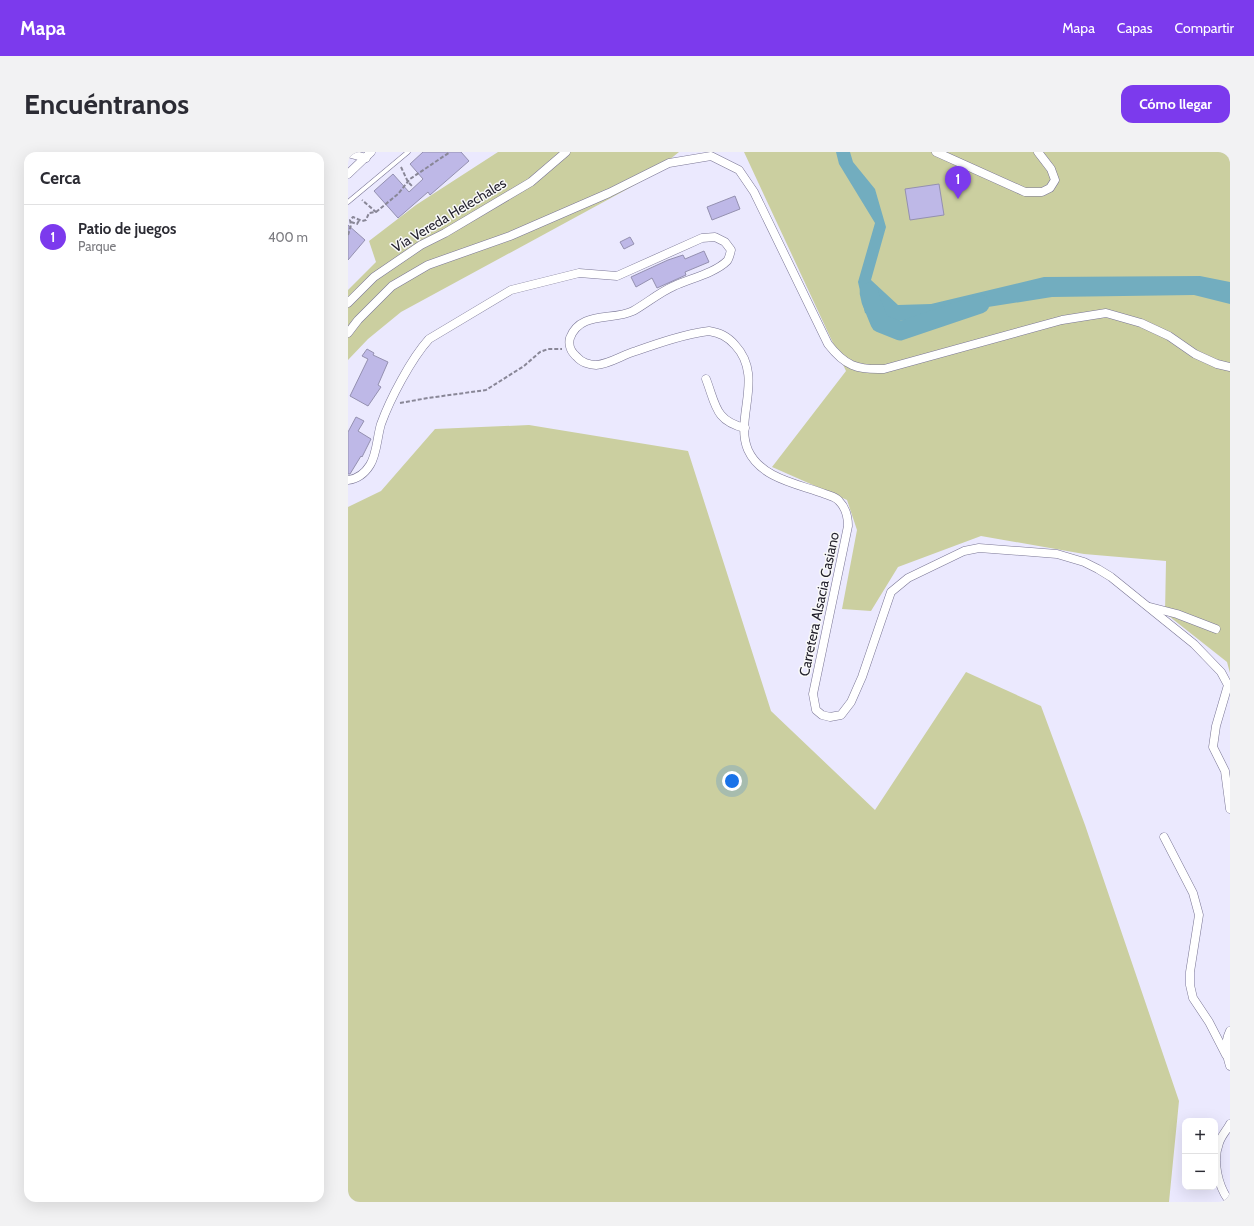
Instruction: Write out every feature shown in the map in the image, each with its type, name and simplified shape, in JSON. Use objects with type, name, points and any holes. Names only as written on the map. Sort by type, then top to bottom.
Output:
[{"type":"street","points":[[348,152],[369,155]]},
{"type":"street","name":"Vía Vereda Helechales","points":[[348,303],[374,277],[421,245],[445,233],[531,182],[566,152]]},
{"type":"street","points":[[936,152],[1026,192],[1042,192],[1050,188],[1055,180],[1051,169],[1038,152]]},
{"type":"street","points":[[348,174],[369,155]]},
{"type":"street","points":[[348,333],[358,320],[392,286],[428,265],[510,236],[609,193],[669,163],[690,158],[711,156],[739,170],[754,192],[828,344],[837,356],[850,365],[866,370],[884,369],[1062,320],[1106,313],[1141,323],[1169,336],[1195,354],[1217,364],[1230,367]]},
{"type":"street","points":[[348,480],[361,474],[371,463],[381,424],[389,406],[420,349],[429,339],[511,290],[579,274],[617,276],[659,259],[687,243],[702,238],[715,237],[725,242],[731,250],[728,261],[673,286],[634,310],[615,316],[602,317],[584,322],[573,331],[569,342],[570,349]]},
{"type":"street","name":"Carretera Alsacia Casiano","points":[[570,349],[577,358],[586,363],[595,365],[606,363],[636,351],[698,332],[709,331],[718,333],[728,338],[745,359],[748,373],[748,396],[745,428],[748,449],[755,461],[768,471],[786,481],[838,500],[847,514],[848,526],[813,694],[816,710],[822,715],[830,717],[841,715],[851,702],[862,677],[891,592],[908,578],[964,551],[979,548],[1058,554],[1084,562],[1111,577],[1194,644],[1221,672],[1228,685],[1216,726],[1213,747],[1224,771],[1230,809]]},
{"type":"street","points":[[706,379],[719,415],[734,426],[745,428]]},
{"type":"street","points":[[1148,606],[1177,614],[1216,629]]},
{"type":"street","points":[[1164,837],[1193,893],[1199,915],[1190,972],[1190,985],[1193,998],[1209,1022],[1230,1066]]},
{"type":"street","points":[[1226,1055],[1225,1042],[1230,1031]]},
{"type":"street","points":[[1230,1124],[1218,1143],[1216,1161],[1218,1178],[1226,1197],[1230,1202]]},
{"type":"lane","points":[[348,202],[408,152]]},
{"type":"path","points":[[350,220],[353,217],[360,220],[366,220],[369,213],[376,212],[398,194],[408,182],[450,152]]},
{"type":"path","points":[[400,166],[408,182],[413,187]]},
{"type":"path","points":[[362,200],[376,212]]},
{"type":"path","points":[[350,220],[354,225],[360,220]]},
{"type":"path","points":[[348,235],[351,225],[350,220]]},
{"type":"path","points":[[389,406],[428,398],[486,390],[524,366],[540,352],[548,349],[570,349]]},
{"type":"green space","points":[[498,152],[679,152],[644,180],[401,312],[368,339],[348,360],[348,290],[376,262],[369,241],[416,205]]},
{"type":"green space","points":[[744,152],[1230,152],[1230,673],[1227,662],[1165,613],[1166,561],[1084,554],[981,536],[898,567],[871,611],[842,609],[857,530],[847,500],[772,467],[846,371]]},
{"type":"green space","points":[[529,425],[688,451],[771,711],[875,810],[966,672],[1041,706],[1085,825],[1179,1101],[1169,1202],[348,1202],[348,507],[381,491],[435,429]]},
{"type":"water","points":[[836,152],[850,152],[853,162],[875,189],[886,227],[871,280],[898,305],[931,304],[1044,277],[1200,276],[1230,282],[1230,304],[1194,295],[1052,297],[893,322],[865,313],[858,282],[875,223],[839,164]]},
{"type":"building","points":[[423,152],[461,152],[469,161],[430,195],[428,192],[398,218],[374,191],[393,174],[409,192],[423,179],[410,164]]},
{"type":"building","points":[[939,184],[944,215],[910,220],[905,189]]},
{"type":"building","points":[[735,196],[740,209],[712,220],[707,207]]},
{"type":"building","points":[[348,225],[365,240],[348,260]]},
{"type":"building","points":[[630,237],[634,244],[624,249],[620,242]]},
{"type":"building","points":[[704,251],[709,262],[685,272],[686,275],[657,288],[652,278],[636,287],[631,277],[668,260],[683,255],[685,259]]},
{"type":"building","points":[[367,349],[374,353],[373,355],[388,362],[378,385],[381,387],[368,406],[350,396],[368,359],[362,356]]},
{"type":"building","points":[[356,417],[364,421],[358,431],[371,439],[362,457],[361,456],[350,474],[348,474],[348,432]]},
{"type":"waterway","points":[[869,292],[880,323],[900,331],[980,304]]},
{"type":"place","name":"Patio de juegos","points":[[958,199]]}]
